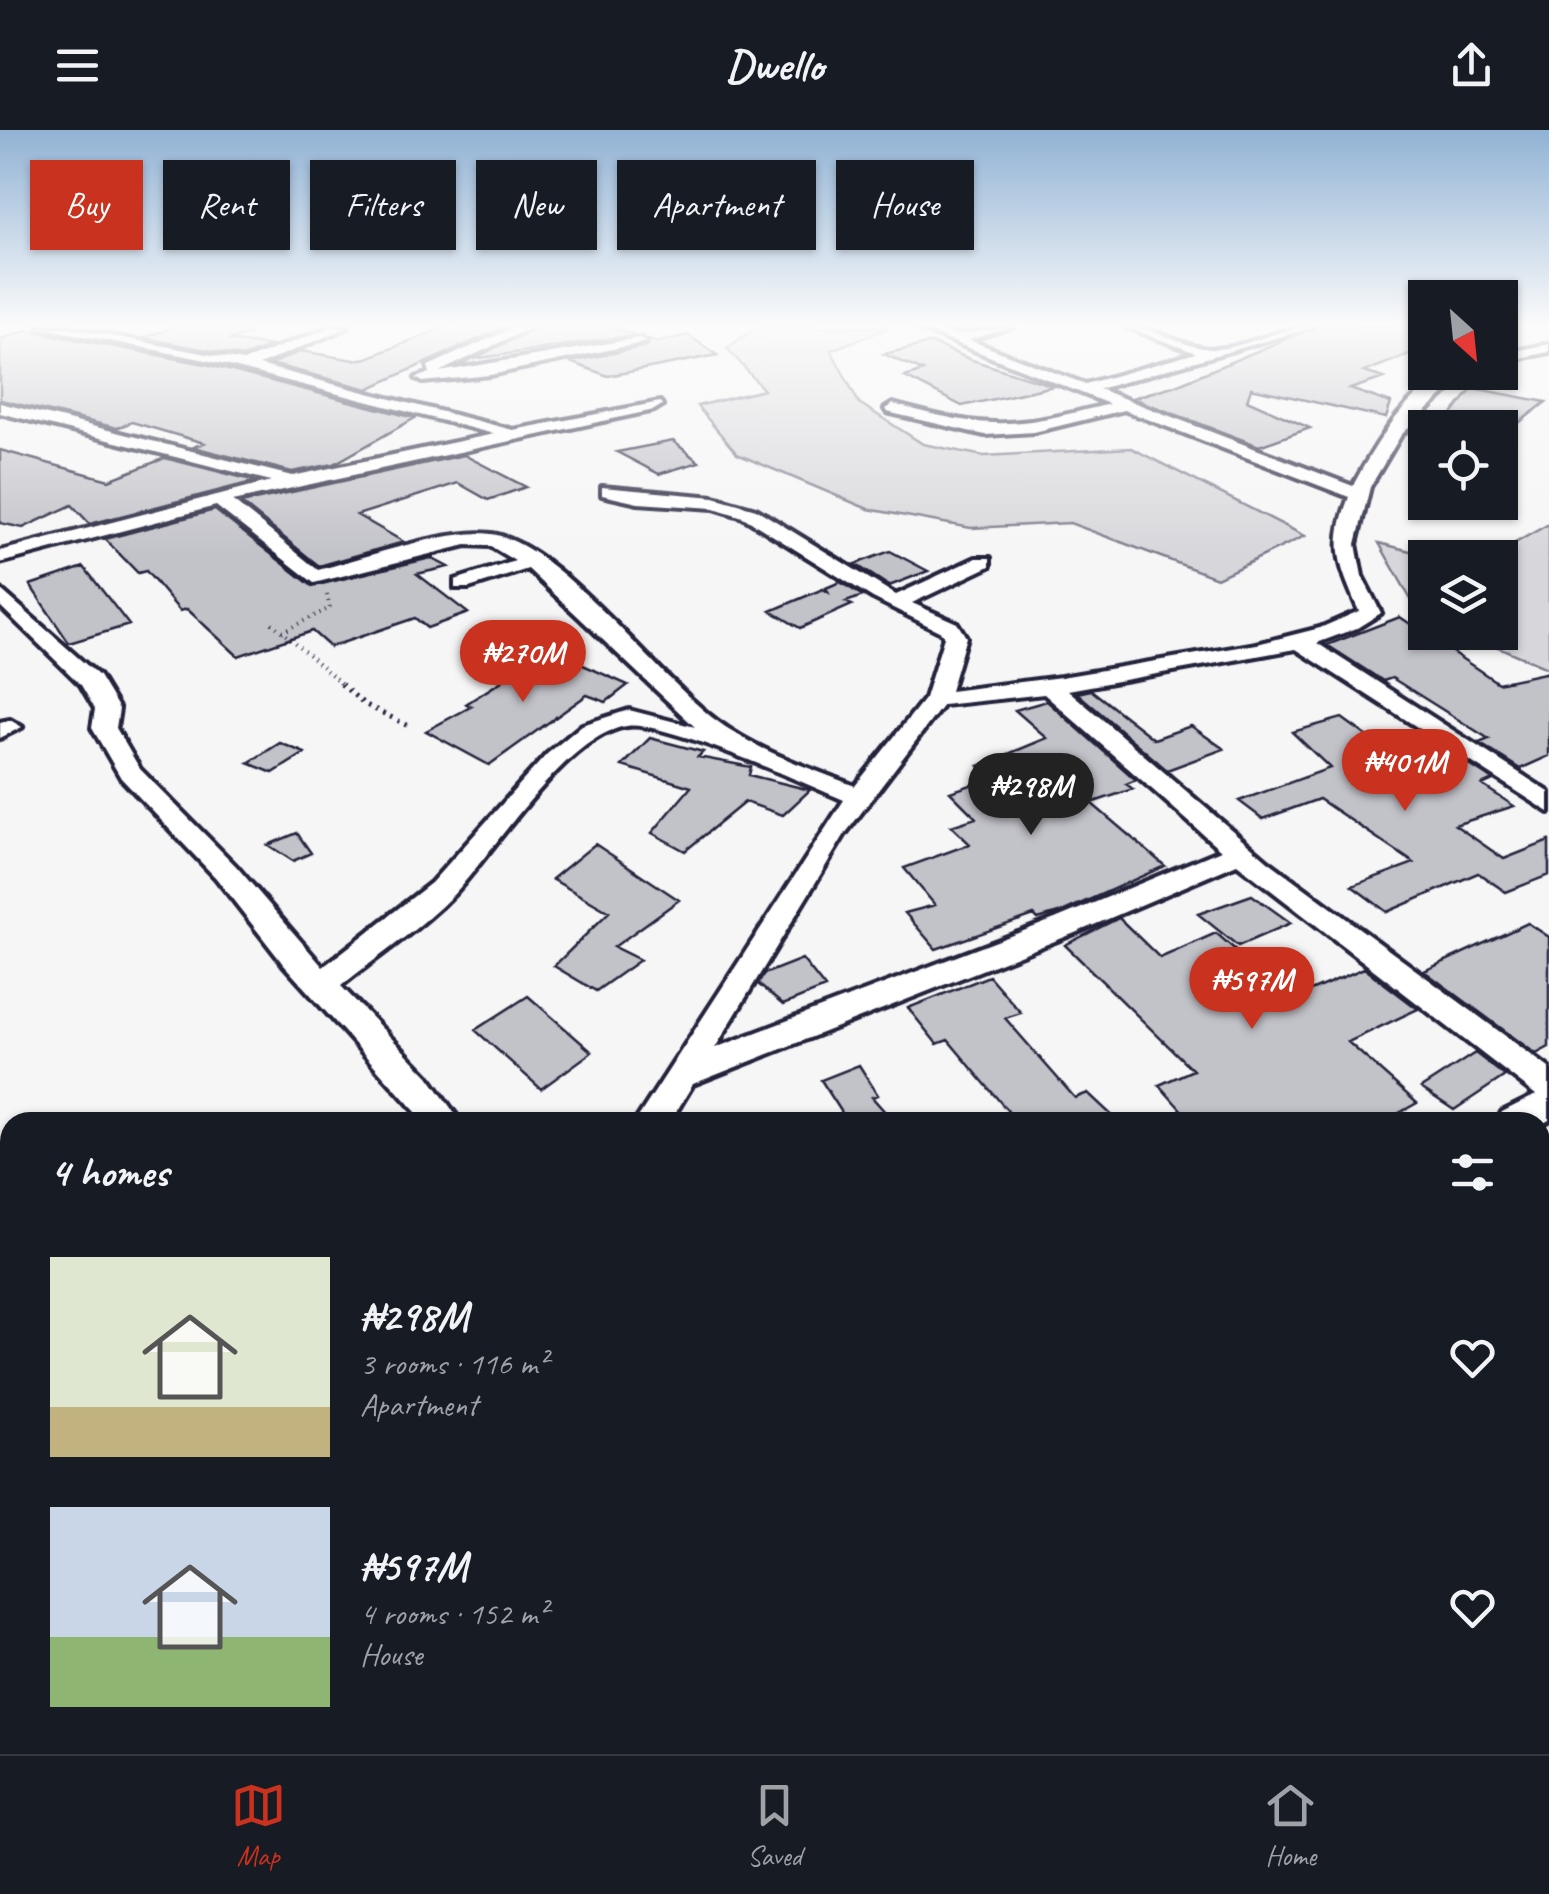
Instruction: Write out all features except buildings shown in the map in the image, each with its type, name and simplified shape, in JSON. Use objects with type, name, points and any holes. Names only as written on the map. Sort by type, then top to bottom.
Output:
[{"type":"street","points":[[400,403],[509,433]]},
{"type":"street","points":[[1118,403],[1361,495]]},
{"type":"street","points":[[936,700],[1050,687],[1297,640],[1350,625],[1370,613],[1348,568],[1352,523],[1370,466],[1396,426],[1421,403]]},
{"type":"street","points":[[0,557],[293,481],[654,405]]},
{"type":"street","points":[[894,408],[948,428],[998,434],[1036,430],[1124,405]]},
{"type":"street","points":[[0,408],[293,481]]},
{"type":"street","points":[[608,490],[626,497],[726,504],[746,512],[792,534],[897,602],[949,628],[956,637],[936,700],[834,830],[659,1112]]},
{"type":"street","points":[[219,499],[314,578],[466,539],[494,540],[574,591],[638,664],[738,746]]},
{"type":"street","points":[[462,584],[531,562]]},
{"type":"street","points":[[897,602],[983,562]]},
{"type":"street","points":[[0,594],[91,682],[106,709],[104,728],[130,772],[251,900],[436,1112]]},
{"type":"street","points":[[1297,640],[1549,804]]},
{"type":"street","points":[[1050,687],[1240,852],[1549,1086]]},
{"type":"street","points":[[322,984],[441,890],[556,760],[592,730],[629,717],[738,746],[859,796]]},
{"type":"street","points":[[684,1074],[1065,926],[1240,852]]},
{"type":"path","points":[[282,632],[330,608],[323,578]]},
{"type":"path","points":[[272,622],[364,704],[411,728]]},
{"type":"shaded area","points":[[859,403],[923,444],[984,456],[1131,448],[1305,536],[1217,578],[1070,523],[971,528],[868,509],[737,454],[697,406]]},
{"type":"shaded area","points":[[1549,524],[1549,669],[1505,650],[1518,650],[1518,541]]},
{"type":"shaded area","points":[[1379,543],[1408,550],[1408,594]]}]
